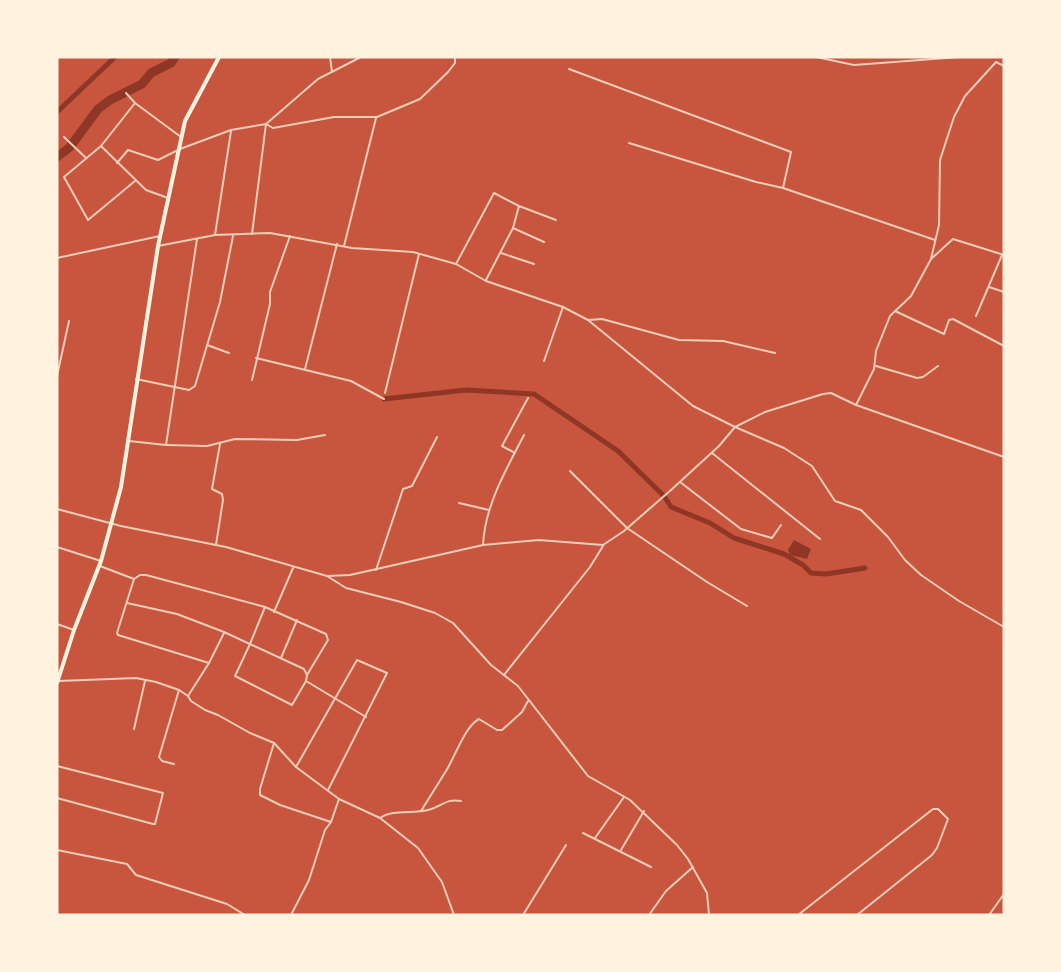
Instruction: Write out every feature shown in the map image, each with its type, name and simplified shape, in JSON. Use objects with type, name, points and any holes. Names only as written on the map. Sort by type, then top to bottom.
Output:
[{"type":"main road","points":[[57,682],[74,630],[100,564],[121,487],[158,246],[182,138],[189,112],[219,57]]},
{"type":"street","points":[[330,57],[332,72]]},
{"type":"street","points":[[117,163],[128,150],[158,160],[180,149],[231,130],[266,124],[318,79],[361,57]]},
{"type":"street","points":[[266,124],[273,128],[334,117],[376,117],[420,99],[448,72],[455,63],[455,57]]},
{"type":"street","points":[[816,57],[854,65],[960,57]]},
{"type":"street","points":[[992,57],[1004,66]]},
{"type":"street","points":[[856,405],[876,366],[876,351],[890,316],[911,296],[931,259],[939,225],[940,160],[954,117],[965,96],[996,62]]},
{"type":"street","points":[[569,69],[791,152],[783,188]]},
{"type":"street","points":[[126,93],[135,104],[182,138]]},
{"type":"street","points":[[135,104],[101,146],[64,177],[88,220],[135,181]]},
{"type":"street","points":[[344,246],[376,117]]},
{"type":"street","points":[[252,234],[266,124]]},
{"type":"street","points":[[214,235],[231,130]]},
{"type":"street","points":[[64,137],[86,158]]},
{"type":"street","points":[[629,143],[756,182],[783,188],[935,240]]},
{"type":"street","points":[[101,146],[146,190],[168,198]]},
{"type":"street","points":[[456,264],[494,193],[519,206],[556,220]]},
{"type":"street","points":[[486,281],[513,228],[519,206]]},
{"type":"street","points":[[513,228],[544,242]]},
{"type":"street","points":[[158,246],[214,235],[270,233],[344,246],[419,254],[456,264],[486,281],[563,307],[588,320],[690,404],[789,451],[812,466],[835,501],[861,510],[888,537],[905,560],[921,574],[959,601],[1004,627]]},
{"type":"street","points":[[57,258],[161,235]]},
{"type":"street","points":[[136,379],[189,390],[195,386],[220,302],[233,235]]},
{"type":"street","points":[[252,380],[270,304],[270,292],[290,236]]},
{"type":"street","points":[[166,444],[197,239]]},
{"type":"street","points":[[931,259],[953,239],[1003,255],[976,316]]},
{"type":"street","points":[[305,369],[337,244]]},
{"type":"street","points":[[501,253],[534,264]]},
{"type":"street","points":[[385,393],[419,254]]},
{"type":"street","points":[[989,287],[1004,292]]},
{"type":"street","points":[[544,361],[563,307]]},
{"type":"street","points":[[895,311],[944,334],[949,320],[953,319],[1004,346]]},
{"type":"street","points":[[588,320],[602,319],[679,340],[723,341],[775,353]]},
{"type":"street","points":[[57,376],[69,321]]},
{"type":"street","points":[[207,345],[229,353]]},
{"type":"street","points":[[256,358],[351,381],[384,399]]},
{"type":"street","points":[[876,366],[917,378],[923,377],[938,366]]},
{"type":"street","points":[[504,675],[590,567],[603,545],[627,528],[680,482],[712,453],[735,427],[765,412],[831,393],[856,405],[1004,457]]},
{"type":"street","points":[[515,453],[502,446],[528,398]]},
{"type":"street","points":[[129,441],[207,446],[235,439],[297,440],[326,435]]},
{"type":"street","points":[[483,545],[489,510],[524,435]]},
{"type":"street","points":[[376,570],[403,489],[412,486],[436,437]]},
{"type":"street","points":[[216,545],[223,501],[222,494],[213,489],[220,442]]},
{"type":"street","points":[[712,453],[820,538]]},
{"type":"street","points":[[570,471],[627,528],[747,606]]},
{"type":"street","points":[[680,482],[741,529],[772,538],[781,525]]},
{"type":"street","points":[[459,503],[489,510]]},
{"type":"street","points":[[57,508],[112,524],[247,552],[293,568],[327,576],[350,575],[376,570],[483,545],[539,540],[603,545]]},
{"type":"street","points":[[57,547],[134,579]]},
{"type":"street","points":[[274,612],[293,568]]},
{"type":"street","points":[[209,663],[118,635],[134,579],[140,575],[146,575],[265,607],[326,634],[328,640],[292,705],[235,676],[265,607]]},
{"type":"street","points":[[327,576],[346,588],[401,602],[444,618],[460,630],[491,665],[518,686],[588,776],[624,797],[644,812],[677,844],[707,893],[709,915]]},
{"type":"street","points":[[127,603],[177,614],[224,632],[304,669],[307,675]]},
{"type":"street","points":[[281,658],[297,620]]},
{"type":"street","points":[[57,624],[74,630]]},
{"type":"street","points":[[189,696],[224,632]]},
{"type":"street","points":[[296,767],[357,660],[387,673],[328,790]]},
{"type":"street","points":[[57,682],[125,678],[156,682],[179,690],[205,710],[274,743],[296,767],[339,799],[380,818],[418,848],[442,882],[454,915]]},
{"type":"street","points":[[134,729],[146,681]]},
{"type":"street","points":[[306,681],[366,717]]},
{"type":"street","points":[[174,764],[162,761],[159,757],[179,690]]},
{"type":"street","points":[[421,811],[448,768],[462,740],[476,721],[479,719],[497,730],[502,730],[522,712],[528,701]]},
{"type":"street","points":[[274,743],[262,780],[260,795],[280,805],[330,822]]},
{"type":"street","points":[[57,766],[162,793],[155,824],[57,798]]},
{"type":"street","points":[[595,838],[624,797]]},
{"type":"street","points":[[291,915],[309,880],[325,830],[339,799]]},
{"type":"street","points":[[380,818],[387,814],[412,814],[449,800],[460,801]]},
{"type":"street","points":[[798,915],[933,808],[938,808],[948,819],[932,855],[857,915]]},
{"type":"street","points":[[621,851],[644,812]]},
{"type":"street","points":[[583,833],[651,867]]},
{"type":"street","points":[[523,915],[566,845]]},
{"type":"street","points":[[57,850],[128,864],[136,874],[227,904],[245,915]]},
{"type":"street","points":[[649,915],[661,896],[693,867]]},
{"type":"street","points":[[989,915],[1004,894]]},
{"type":"shaded area","points":[[794,540],[811,549],[807,559],[790,555],[788,550]]},
{"type":"waterway","points":[[57,112],[115,57]]},
{"type":"waterway","points":[[57,157],[70,147],[98,109],[110,100],[142,84],[151,73],[171,63],[175,57]]},
{"type":"waterway","points":[[384,399],[466,390],[534,394],[618,451],[664,496],[671,507],[710,523],[734,538],[784,554],[803,565],[811,573],[826,574],[865,568]]}]
